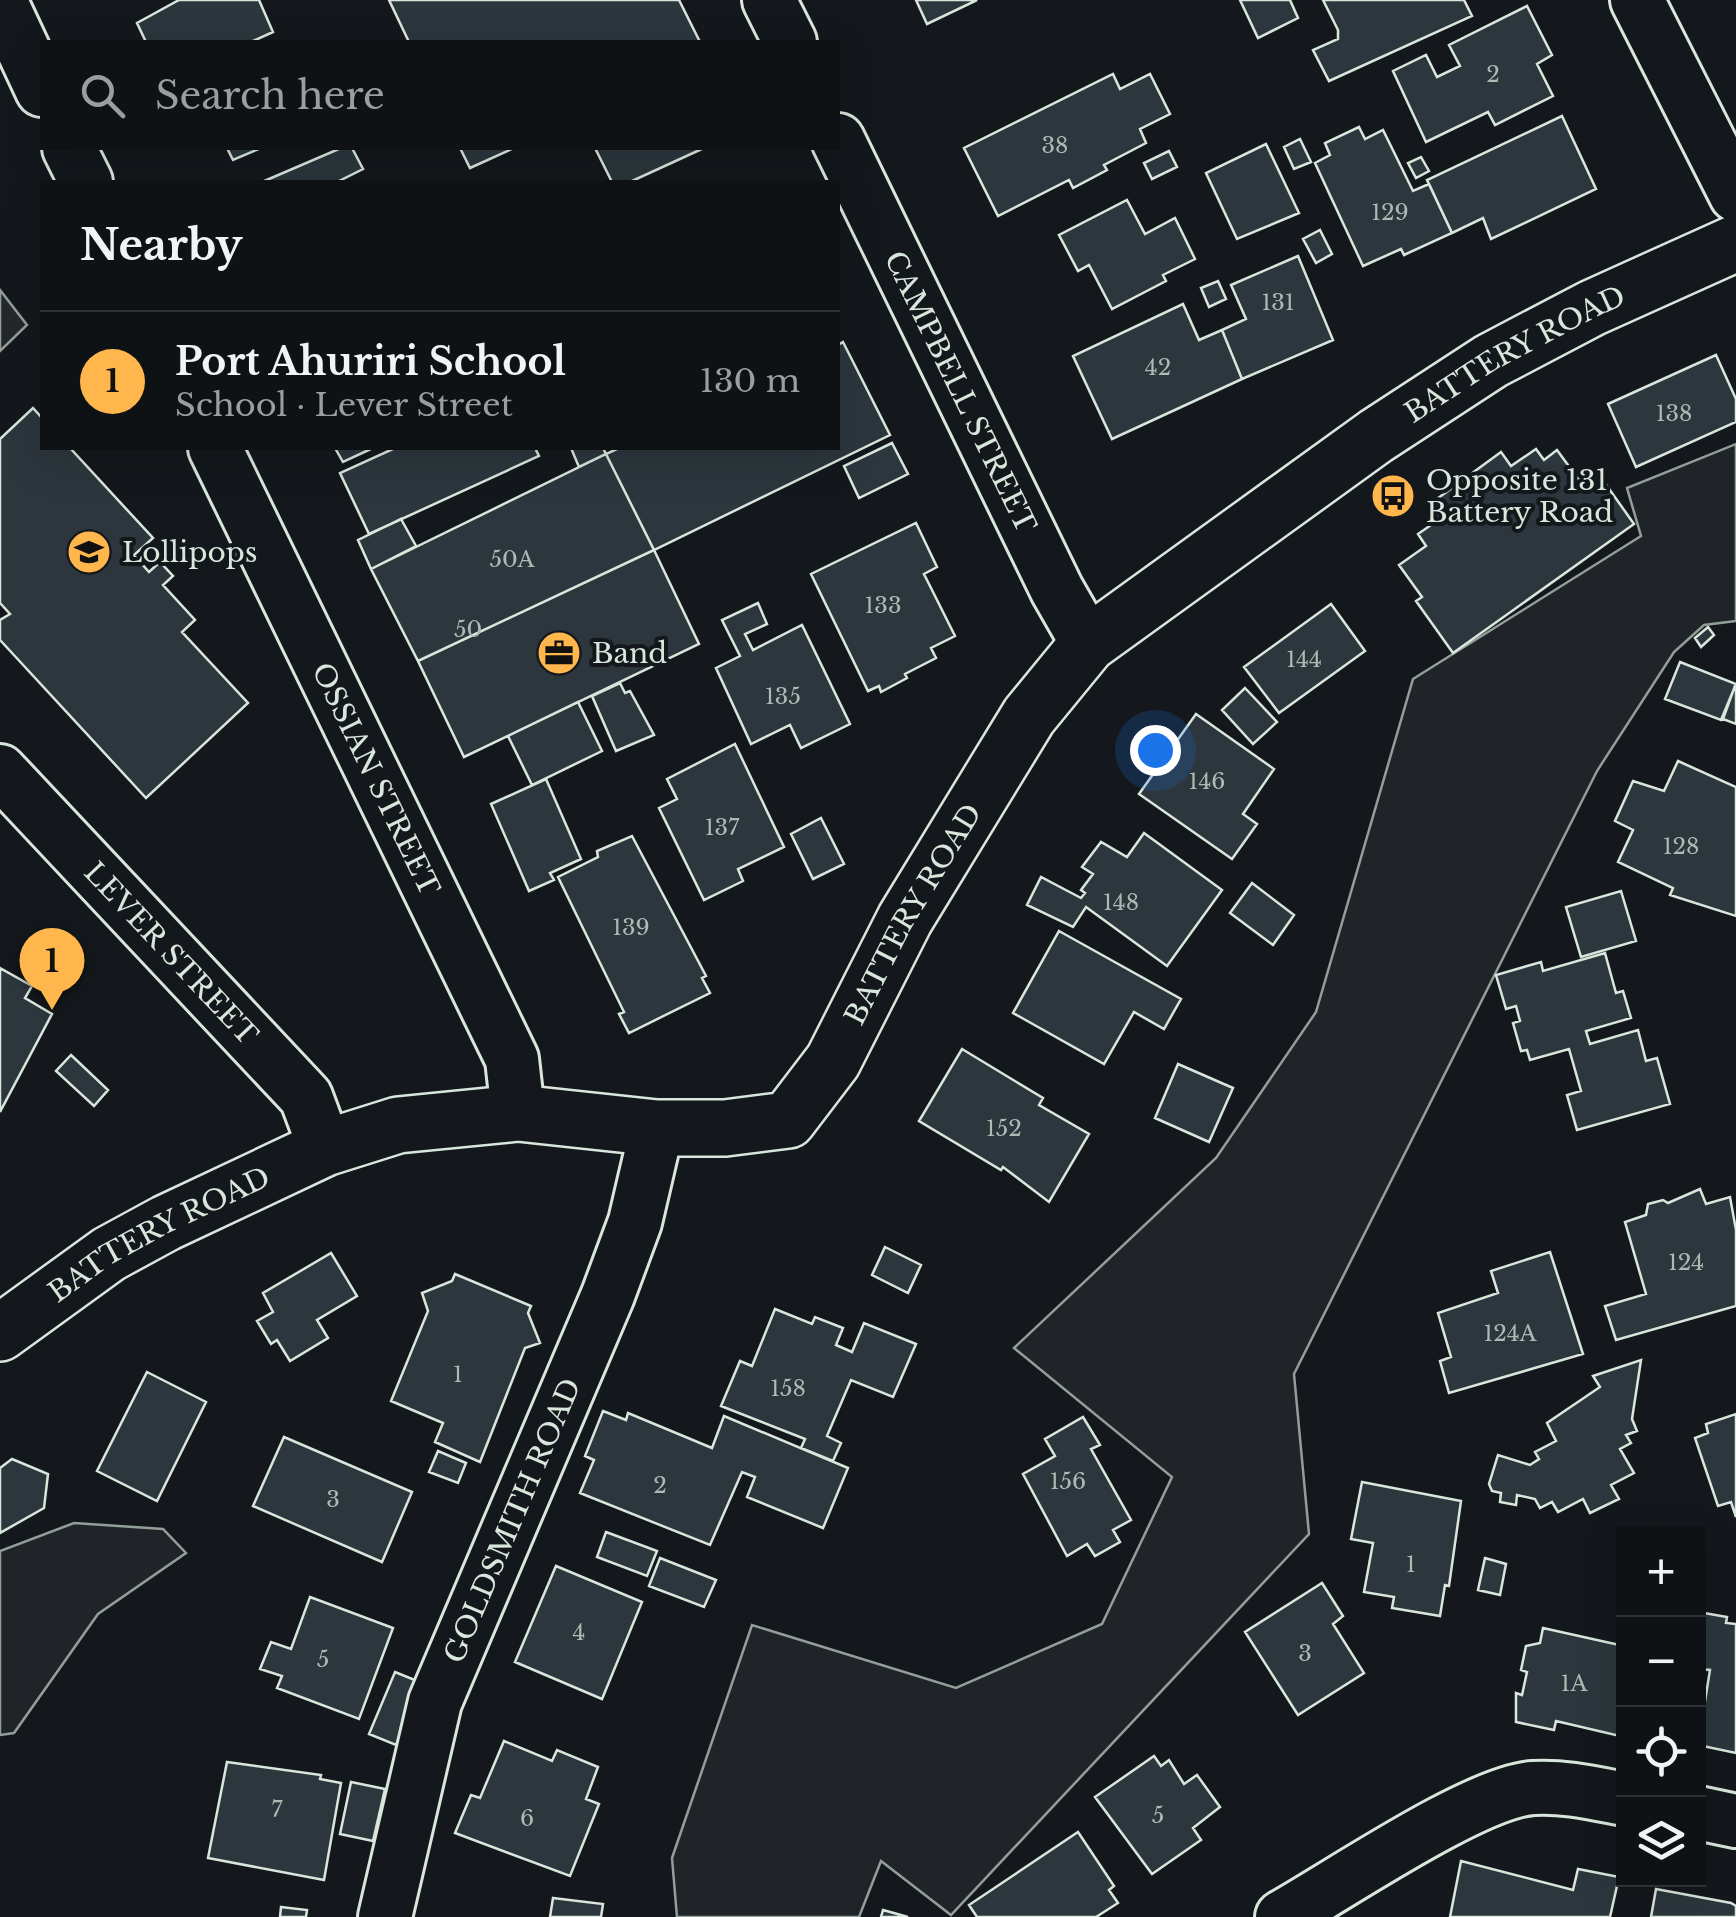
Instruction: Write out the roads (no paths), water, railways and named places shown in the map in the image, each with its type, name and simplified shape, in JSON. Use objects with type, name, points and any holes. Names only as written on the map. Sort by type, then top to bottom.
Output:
[{"type":"street","points":[[0,0],[40,86]]},
{"type":"street","points":[[769,0],[789,40]]},
{"type":"street","points":[[1638,0],[1736,195]]},
{"type":"street","name":"CAMPBELL STREET","points":[[840,144],[1088,644]]},
{"type":"street","points":[[70,150],[85,180]]},
{"type":"street","name":"BATTERY ROAD","points":[[0,1333],[109,1254],[325,1148],[398,1125],[518,1113],[657,1128],[725,1128],[788,1120],[833,1061],[905,918],[1029,716],[1088,644],[1376,436],[1491,361],[1592,308],[1736,243]]},
{"type":"street","name":"OSSIAN STREET","points":[[216,450],[512,1059],[518,1113]]},
{"type":"street","name":"LEVER STREET","points":[[0,772],[306,1097],[325,1148]]},
{"type":"street","name":"GOLDSMITH ROAD","points":[[384,1917],[435,1702],[608,1295],[635,1222],[657,1128]]},
{"type":"street","points":[[1282,1917],[1490,1798],[1530,1788],[1574,1789],[1618,1797]]},
{"type":"street","points":[[1706,1815],[1736,1821]]},
{"type":"place","name":"Opposite 131 Battery Road","points":[[1393,496]]},
{"type":"place","name":"Lollipops","points":[[89,552]]},
{"type":"place","name":"Band","points":[[559,653]]},
{"type":"place","name":"Port Ahuriri School","points":[[52,1010]]}]
